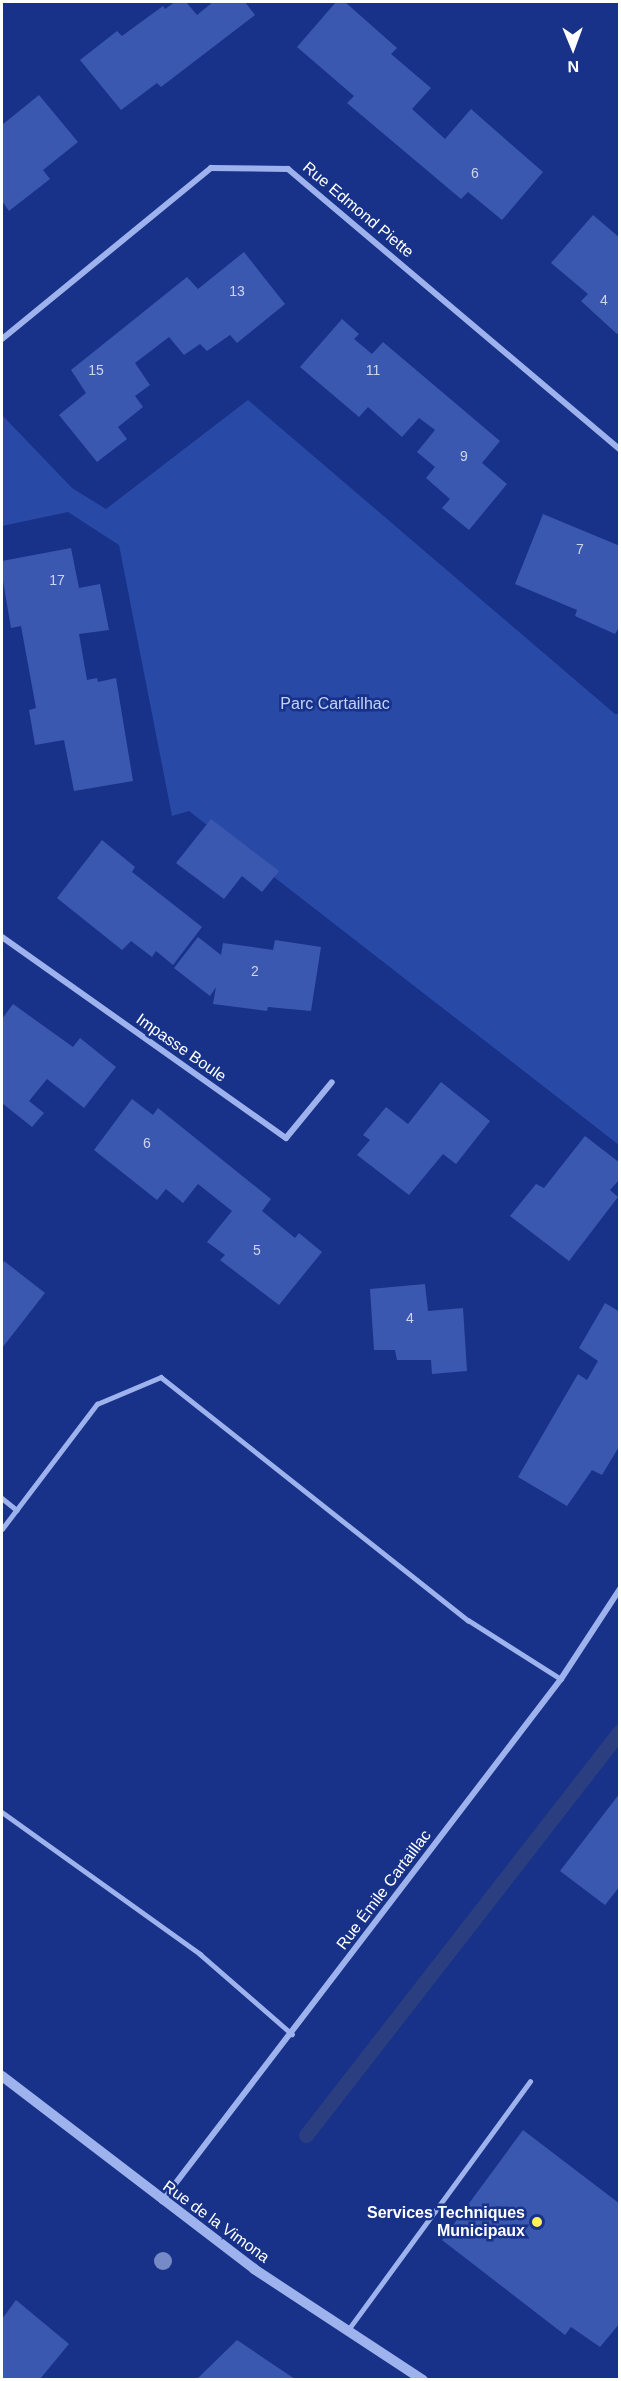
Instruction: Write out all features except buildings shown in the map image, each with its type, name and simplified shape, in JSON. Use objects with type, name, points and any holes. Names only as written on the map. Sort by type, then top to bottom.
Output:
[{"type":"street","name":"Rue Edmond Piette","points":[[2,339],[211,168],[288,169],[620,450]]},
{"type":"street","name":"Impasse Boule","points":[[2,937],[286,1138],[332,1082]]},
{"type":"street","name":"Rue Émile Cartaillac","points":[[162,2201],[292,2034],[561,1679],[620,1589]]},
{"type":"street","name":"Rue de la Vimona","points":[[2,2076],[162,2201],[254,2269],[423,2379]]},
{"type":"lane","points":[[2,1529],[97,1404],[161,1377],[468,1620],[561,1679]]},
{"type":"lane","points":[[2,1498],[17,1510]]},
{"type":"lane","points":[[2,1812],[200,1954],[292,2034]]},
{"type":"lane","points":[[347,2331],[530,2081]]},
{"type":"green space","name":"Parc Cartailhac","points":[[248,400],[615,714],[619,714],[619,1145],[189,811],[172,816],[119,545],[68,512],[2,526],[2,415],[72,488],[106,509]]},
{"type":"waterway","points":[[306,2135],[620,1731]]},
{"type":"place","name":"Services Techniques Municipaux","points":[[537,2222]]}]
